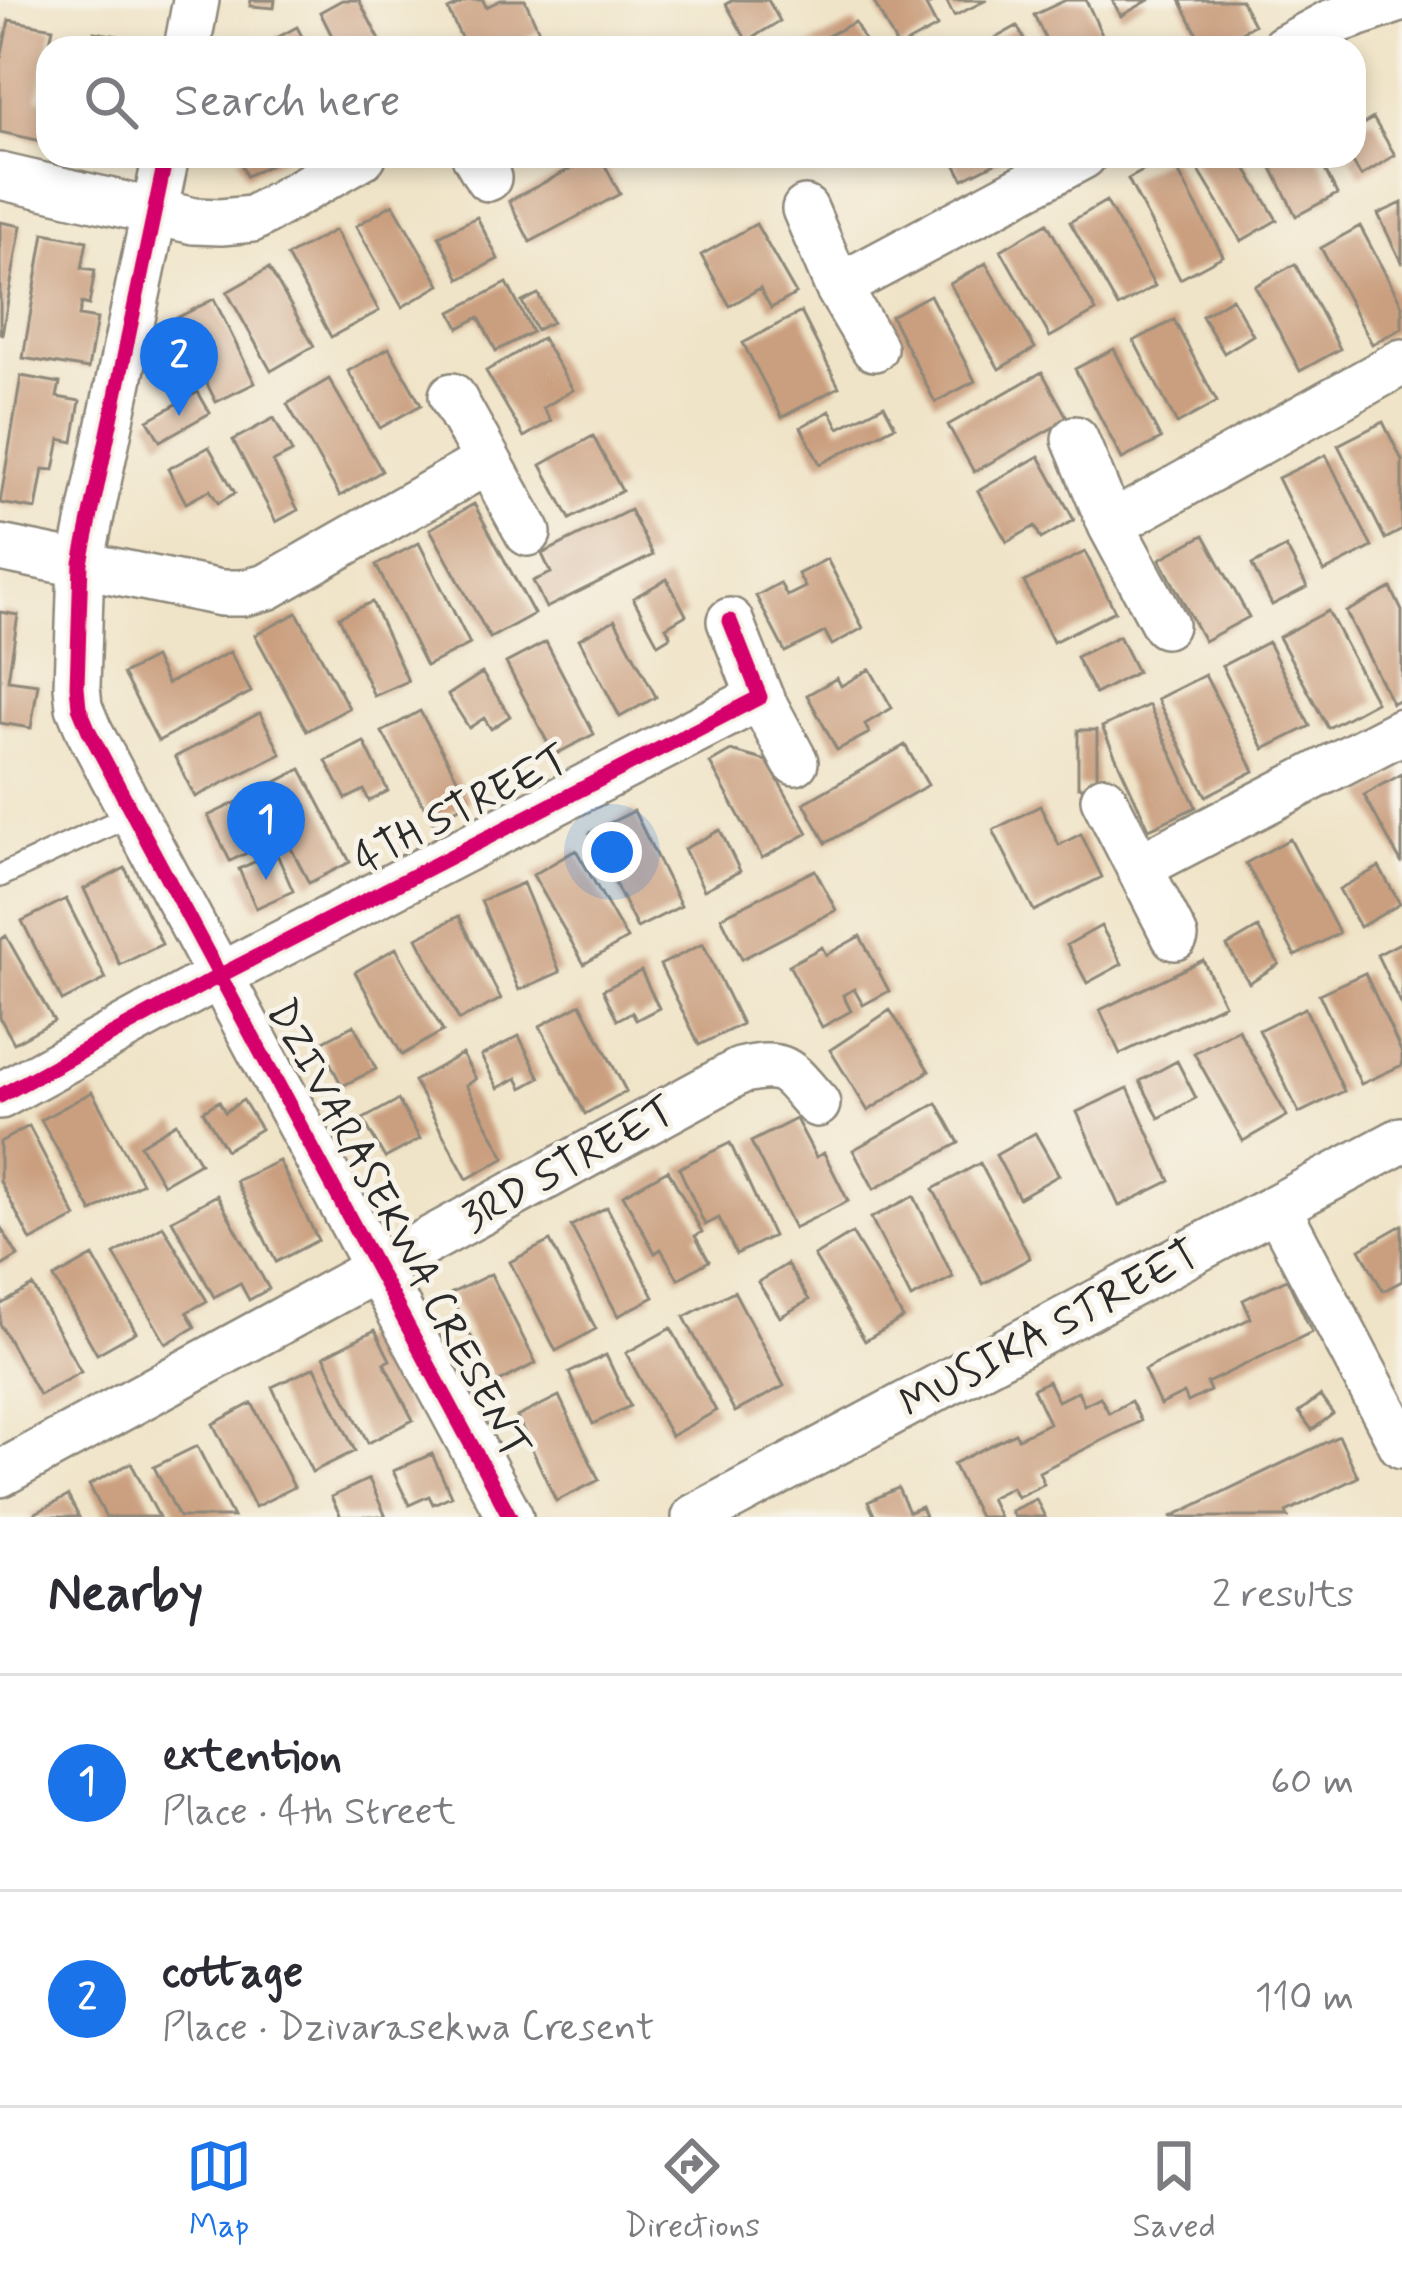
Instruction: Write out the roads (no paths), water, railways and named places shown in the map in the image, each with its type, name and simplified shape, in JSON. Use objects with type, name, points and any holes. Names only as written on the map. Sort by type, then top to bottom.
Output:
[{"type":"street","points":[[189,36],[196,0]]},
{"type":"street","points":[[1306,36],[1397,0]]},
{"type":"street","name":"DZIVARASEKWA CRESENT","points":[[164,168],[81,563],[79,707],[510,1517]]},
{"type":"street","points":[[0,176],[194,221],[252,219],[342,168]]},
{"type":"street","points":[[838,287],[1061,168]]},
{"type":"street","points":[[805,209],[838,287],[874,348]]},
{"type":"street","points":[[1112,525],[1402,362]]},
{"type":"street","points":[[452,396],[528,533]]},
{"type":"street","points":[[1075,439],[1112,525],[1165,625]]},
{"type":"street","points":[[0,548],[221,593],[243,592],[267,587],[488,461]]},
{"type":"street","points":[[730,621],[760,697],[795,762]]},
{"type":"street","name":"4TH STREET","points":[[0,1096],[219,976],[760,697]]},
{"type":"street","points":[[1141,866],[1402,731]]},
{"type":"street","points":[[1104,800],[1174,937]]},
{"type":"street","name":"3RD STREET","points":[[0,1474],[740,1072],[764,1066],[783,1068],[817,1104]]},
{"type":"street","name":"MUSIKA STREET","points":[[695,1517],[764,1502],[1402,1141]]},
{"type":"street","points":[[1278,1209],[1402,1445]]},
{"type":"lane","points":[[0,876],[133,814]]},
{"type":"place","name":"cottage","points":[[179,416]]},
{"type":"place","name":"extention","points":[[266,880]]}]
